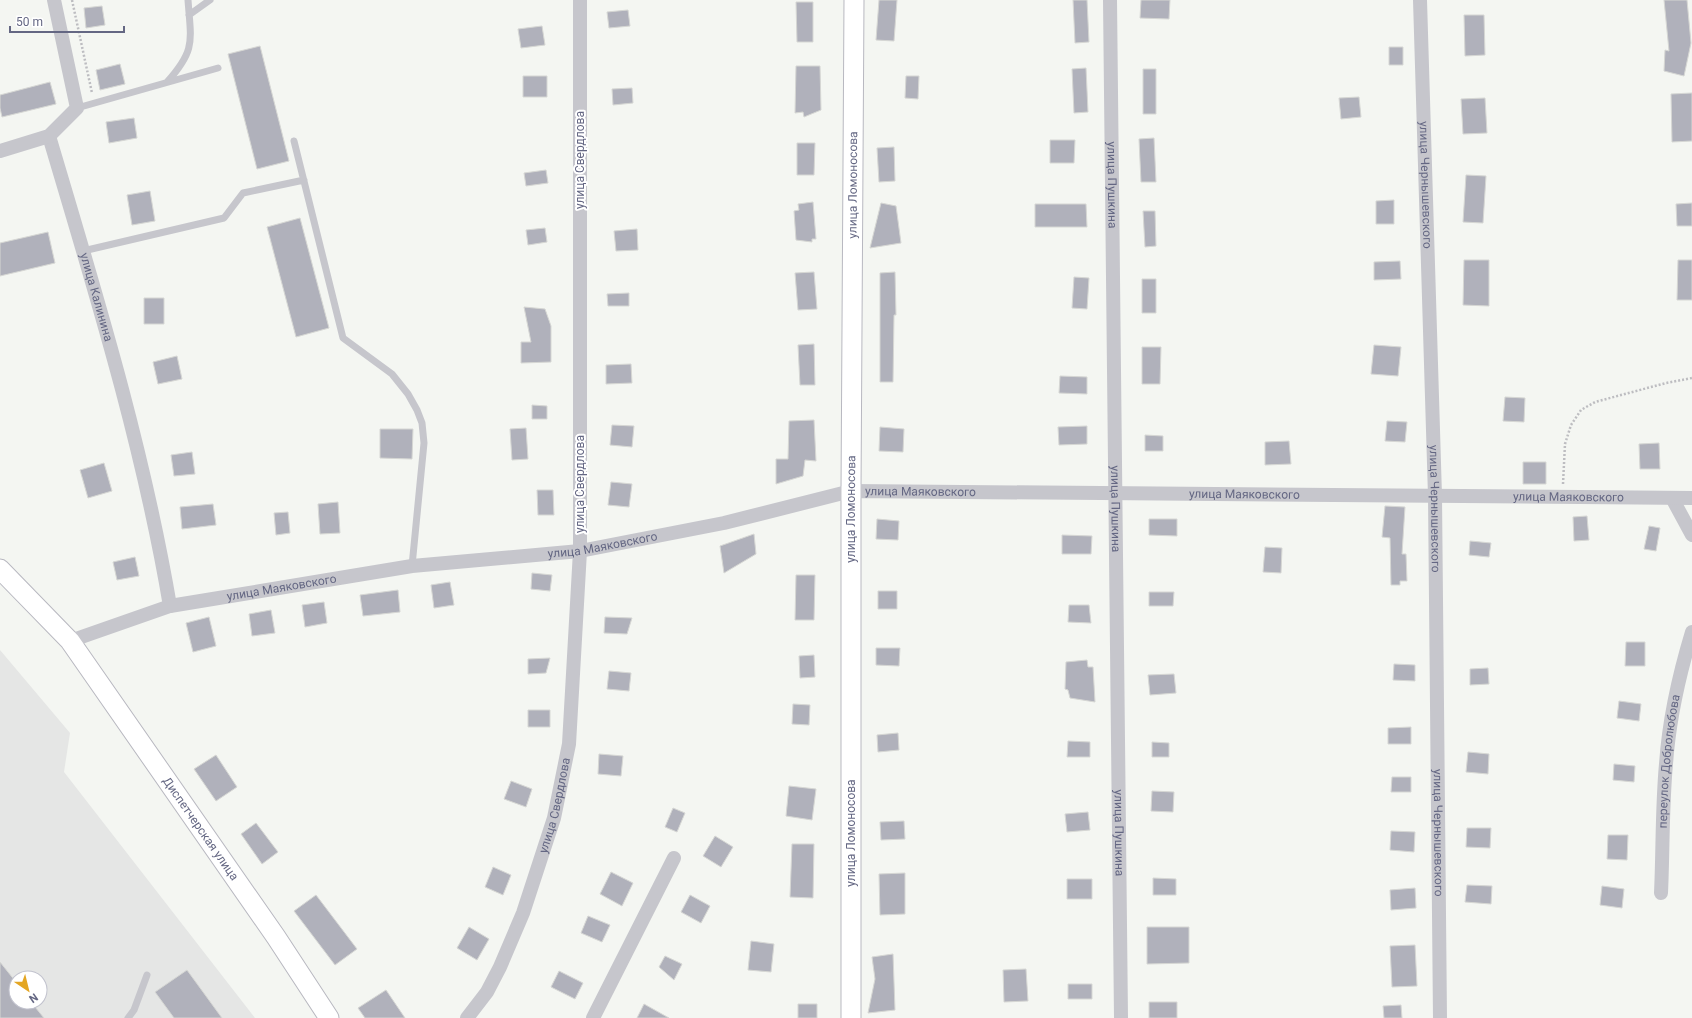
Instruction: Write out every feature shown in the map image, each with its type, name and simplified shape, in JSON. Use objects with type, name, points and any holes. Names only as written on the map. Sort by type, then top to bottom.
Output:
[{"type":"street","points":[[0,151],[48,136],[77,108],[54,0]]},
{"type":"street","name":"улица Свердлова","points":[[467,1018],[487,992],[500,967],[523,913],[554,818],[569,744],[580,551],[580,0]]},
{"type":"street","name":"улица Ломоносова","points":[[851,1018],[851,491],[854,0]]},
{"type":"street","name":"улица Пушкина","points":[[1110,0],[1121,1018]]},
{"type":"street","name":"улица Чернышевского","points":[[1420,0],[1436,496],[1440,1018]]},
{"type":"street","name":"улица Калинина","points":[[48,136],[83,251],[130,419],[160,549],[170,606]]},
{"type":"street","name":"улица Маяковского","points":[[70,641],[170,606],[412,566],[580,551],[724,523],[851,491],[1692,498]]},
{"type":"street","points":[[1672,498],[1692,535]]},
{"type":"street","name":"Диспетчерская улица","points":[[0,569],[70,641],[276,937],[329,1018]]},
{"type":"street","name":"переулок Добролюбова","points":[[1661,893],[1666,764],[1676,696],[1685,655],[1692,632]]},
{"type":"street","points":[[593,1018],[674,858]]},
{"type":"lane","points":[[167,82],[187,56],[191,41],[188,0]]},
{"type":"lane","points":[[189,15],[210,0]]},
{"type":"lane","points":[[77,108],[218,68]]},
{"type":"lane","points":[[294,141],[344,338],[392,374],[418,410],[422,423],[424,443],[412,566]]},
{"type":"lane","points":[[83,251],[224,218],[243,193],[304,180]]},
{"type":"lane","points":[[128,1018],[134,1010],[147,976]]},
{"type":"path","points":[[72,0],[94,103]]},
{"type":"path","points":[[1563,497],[1565,444],[1571,425],[1581,410],[1595,402],[1666,383],[1692,378]]},
{"type":"shaded area","points":[[0,650],[70,733],[64,772],[255,1018],[0,1018]]},
{"type":"building","points":[[879,0],[897,0],[894,41],[876,40]]},
{"type":"building","points":[[1073,0],[1087,0],[1089,42],[1075,43]]},
{"type":"building","points":[[1141,0],[1170,0],[1169,19],[1140,18]]},
{"type":"building","points":[[1664,0],[1687,0],[1691,43],[1684,76],[1664,71],[1665,50],[1669,51]]},
{"type":"building","points":[[796,2],[813,2],[813,42],[797,42]]},
{"type":"building","points":[[102,6],[105,25],[86,28],[84,8]]},
{"type":"building","points":[[628,10],[630,26],[609,28],[607,12]]},
{"type":"building","points":[[1464,15],[1484,15],[1485,55],[1465,56]]},
{"type":"building","points":[[542,26],[545,45],[521,48],[518,29]]},
{"type":"building","points":[[260,46],[289,161],[257,169],[228,54]]},
{"type":"building","points":[[1389,47],[1403,47],[1403,65],[1389,65]]},
{"type":"building","points":[[120,64],[125,84],[100,90],[96,70]]},
{"type":"building","points":[[796,66],[820,66],[821,110],[804,117],[803,112],[795,113]]},
{"type":"building","points":[[1086,68],[1088,112],[1074,113],[1072,69]]},
{"type":"building","points":[[1143,69],[1156,69],[1156,114],[1143,114]]},
{"type":"building","points":[[523,76],[547,76],[547,97],[523,97]]},
{"type":"building","points":[[906,76],[919,76],[918,99],[905,98]]},
{"type":"building","points":[[50,82],[56,104],[2,117],[0,95]]},
{"type":"building","points":[[632,88],[633,103],[613,105],[612,89]]},
{"type":"building","points":[[1692,93],[1692,141],[1672,142],[1671,94]]},
{"type":"building","points":[[1359,97],[1361,117],[1341,119],[1339,98]]},
{"type":"building","points":[[1485,98],[1487,133],[1463,134],[1461,99]]},
{"type":"building","points":[[134,118],[137,138],[109,143],[106,122]]},
{"type":"building","points":[[1154,138],[1156,182],[1141,182],[1139,139]]},
{"type":"building","points":[[1050,140],[1075,140],[1074,163],[1050,163]]},
{"type":"building","points":[[797,143],[815,143],[814,175],[797,175]]},
{"type":"building","points":[[894,147],[895,181],[879,182],[877,148]]},
{"type":"building","points":[[546,170],[548,183],[526,186],[524,173]]},
{"type":"building","points":[[1466,175],[1486,176],[1483,223],[1463,222]]},
{"type":"building","points":[[150,191],[155,221],[132,225],[127,195]]},
{"type":"building","points":[[1394,200],[1394,224],[1376,224],[1376,201]]},
{"type":"building","points":[[813,202],[816,239],[812,239],[812,242],[796,240],[794,211],[799,210],[798,204]]},
{"type":"building","points":[[881,203],[896,206],[901,243],[870,248]]},
{"type":"building","points":[[1692,203],[1692,226],[1677,226],[1676,204]]},
{"type":"building","points":[[1035,204],[1086,204],[1087,227],[1035,227]]},
{"type":"building","points":[[1143,211],[1155,211],[1156,246],[1145,247]]},
{"type":"building","points":[[300,218],[329,328],[296,337],[267,227]]},
{"type":"building","points":[[545,228],[547,242],[528,245],[526,230]]},
{"type":"building","points":[[637,229],[638,250],[616,251],[614,231]]},
{"type":"building","points":[[48,232],[55,263],[0,276],[0,243]]},
{"type":"building","points":[[1464,260],[1489,260],[1489,306],[1463,305]]},
{"type":"building","points":[[1678,260],[1692,260],[1692,300],[1677,300]]},
{"type":"building","points":[[1400,261],[1401,279],[1374,280],[1374,262]]},
{"type":"building","points":[[814,272],[817,309],[798,310],[795,273]]},
{"type":"building","points":[[895,272],[896,315],[894,315],[893,382],[880,382],[880,273]]},
{"type":"building","points":[[1074,277],[1089,278],[1087,309],[1072,308]]},
{"type":"building","points":[[1142,279],[1156,279],[1156,313],[1142,313]]},
{"type":"building","points":[[629,293],[629,306],[608,306],[607,294]]},
{"type":"building","points":[[144,298],[164,298],[164,324],[144,324]]},
{"type":"building","points":[[524,307],[545,309],[551,326],[551,362],[521,363],[521,342],[531,342]]},
{"type":"building","points":[[814,344],[815,385],[800,385],[798,345]]},
{"type":"building","points":[[1374,345],[1401,347],[1398,376],[1371,374]]},
{"type":"building","points":[[1142,347],[1161,347],[1160,384],[1142,384]]},
{"type":"building","points":[[177,356],[182,379],[158,384],[153,362]]},
{"type":"building","points":[[631,364],[632,383],[606,384],[606,365]]},
{"type":"building","points":[[1060,376],[1087,377],[1087,394],[1059,393]]},
{"type":"building","points":[[1505,397],[1525,398],[1524,422],[1503,421]]},
{"type":"building","points":[[532,405],[547,406],[547,419],[532,419]]},
{"type":"building","points":[[814,420],[816,461],[805,460],[803,476],[776,484],[776,459],[788,459],[789,421]]},
{"type":"building","points":[[1387,421],[1407,422],[1405,442],[1385,441]]},
{"type":"building","points":[[612,425],[634,426],[632,447],[610,445]]},
{"type":"building","points":[[1087,426],[1087,444],[1059,445],[1058,427]]},
{"type":"building","points":[[880,427],[904,429],[903,452],[879,451]]},
{"type":"building","points":[[526,428],[528,459],[512,460],[510,429]]},
{"type":"building","points":[[380,429],[413,429],[412,459],[380,458]]},
{"type":"building","points":[[1145,435],[1163,436],[1163,451],[1145,451]]},
{"type":"building","points":[[1289,441],[1291,464],[1265,465],[1265,442]]},
{"type":"building","points":[[1659,443],[1660,469],[1640,469],[1639,444]]},
{"type":"building","points":[[192,452],[195,474],[174,476],[171,455]]},
{"type":"building","points":[[1523,462],[1546,462],[1546,484],[1523,484]]},
{"type":"building","points":[[104,463],[112,491],[88,498],[80,470]]},
{"type":"building","points":[[611,482],[632,484],[629,507],[608,505]]},
{"type":"building","points":[[537,490],[553,490],[554,515],[538,515]]},
{"type":"building","points":[[338,502],[340,533],[320,534],[318,504]]},
{"type":"building","points":[[213,504],[216,525],[182,529],[180,507]]},
{"type":"building","points":[[1385,506],[1405,507],[1402,554],[1406,554],[1407,581],[1400,581],[1400,585],[1391,585],[1390,538],[1382,537]]},
{"type":"building","points":[[288,512],[290,533],[276,535],[274,513]]},
{"type":"building","points":[[1587,516],[1589,540],[1574,541],[1573,517]]},
{"type":"building","points":[[877,519],[899,521],[898,540],[876,539]]},
{"type":"building","points":[[1149,519],[1177,519],[1177,536],[1149,535]]},
{"type":"building","points":[[1649,526],[1660,528],[1656,551],[1644,549]]},
{"type":"building","points":[[754,534],[756,554],[724,573],[720,546]]},
{"type":"building","points":[[1062,535],[1092,536],[1091,554],[1062,554]]},
{"type":"building","points":[[1470,541],[1491,543],[1489,557],[1469,555]]},
{"type":"building","points":[[1265,547],[1282,548],[1281,573],[1263,572]]},
{"type":"building","points":[[135,557],[139,576],[117,580],[113,562]]},
{"type":"building","points":[[532,573],[552,575],[550,591],[531,589]]},
{"type":"building","points":[[796,575],[815,575],[814,620],[795,620]]},
{"type":"building","points":[[450,582],[454,605],[434,608],[431,585]]},
{"type":"building","points":[[398,590],[400,612],[363,616],[360,595]]},
{"type":"building","points":[[878,591],[897,591],[897,609],[878,609]]},
{"type":"building","points":[[1149,592],[1174,592],[1173,606],[1149,606]]},
{"type":"building","points":[[324,602],[327,623],[305,627],[302,605]]},
{"type":"building","points":[[1069,605],[1089,605],[1091,623],[1068,622]]},
{"type":"building","points":[[271,610],[275,633],[252,636],[249,614]]},
{"type":"building","points":[[209,617],[216,646],[193,652],[186,623]]},
{"type":"building","points":[[605,617],[632,618],[627,634],[604,633]]},
{"type":"building","points":[[1626,642],[1645,642],[1645,666],[1625,666]]},
{"type":"building","points":[[876,648],[900,648],[899,666],[876,665]]},
{"type":"building","points":[[814,655],[815,677],[800,678],[799,656]]},
{"type":"building","points":[[550,658],[546,673],[528,674],[528,659]]},
{"type":"building","points":[[1087,660],[1088,667],[1093,667],[1095,702],[1070,698],[1068,690],[1065,689],[1066,662]]},
{"type":"building","points":[[1394,664],[1415,665],[1415,681],[1393,680]]},
{"type":"building","points":[[1488,668],[1489,684],[1470,685],[1470,669]]},
{"type":"building","points":[[609,671],[631,673],[629,691],[607,689]]},
{"type":"building","points":[[1174,674],[1176,693],[1150,695],[1148,675]]},
{"type":"building","points":[[1619,701],[1641,704],[1639,721],[1617,718]]},
{"type":"building","points":[[793,704],[810,705],[809,725],[792,724]]},
{"type":"building","points":[[528,710],[550,710],[550,727],[528,727]]},
{"type":"building","points":[[1411,727],[1411,744],[1388,744],[1388,728]]},
{"type":"building","points":[[898,733],[899,750],[878,752],[877,735]]},
{"type":"building","points":[[1068,741],[1090,742],[1090,757],[1067,757]]},
{"type":"building","points":[[1152,742],[1169,743],[1169,757],[1152,757]]},
{"type":"building","points":[[1468,752],[1489,754],[1488,774],[1466,772]]},
{"type":"building","points":[[599,754],[623,756],[621,776],[598,774]]},
{"type":"building","points":[[216,755],[237,787],[216,801],[194,769]]},
{"type":"building","points":[[1614,764],[1635,766],[1634,782],[1613,780]]},
{"type":"building","points":[[1392,777],[1411,777],[1411,792],[1391,792]]},
{"type":"building","points":[[511,781],[532,789],[526,807],[504,799]]},
{"type":"building","points":[[789,786],[816,789],[812,820],[786,816]]},
{"type":"building","points":[[1152,791],[1174,792],[1173,812],[1151,811]]},
{"type":"building","points":[[673,808],[685,813],[677,832],[665,827]]},
{"type":"building","points":[[1088,812],[1090,830],[1067,832],[1065,814]]},
{"type":"building","points":[[904,821],[905,839],[881,840],[880,822]]},
{"type":"building","points":[[256,823],[278,852],[262,864],[241,834]]},
{"type":"building","points":[[1467,828],[1491,828],[1490,848],[1466,847]]},
{"type":"building","points":[[1391,831],[1415,832],[1414,852],[1390,850]]},
{"type":"building","points":[[1608,835],[1628,835],[1627,860],[1607,859]]},
{"type":"building","points":[[715,836],[733,847],[721,867],[703,856]]},
{"type":"building","points":[[792,844],[814,844],[813,898],[790,897]]},
{"type":"building","points":[[493,867],[511,875],[503,895],[485,887]]},
{"type":"building","points":[[611,872],[633,883],[622,906],[600,894]]},
{"type":"building","points":[[905,873],[905,914],[880,915],[879,874]]},
{"type":"building","points":[[1153,878],[1176,879],[1176,895],[1153,895]]},
{"type":"building","points":[[1067,879],[1092,879],[1092,899],[1067,899]]},
{"type":"building","points":[[1467,885],[1492,886],[1491,904],[1465,902]]},
{"type":"building","points":[[1602,886],[1624,889],[1622,908],[1600,905]]},
{"type":"building","points":[[1415,888],[1416,908],[1391,910],[1390,890]]},
{"type":"building","points":[[316,895],[357,949],[335,965],[294,911]]},
{"type":"building","points":[[690,895],[710,906],[701,923],[681,912]]},
{"type":"building","points":[[588,916],[610,925],[602,942],[581,933]]},
{"type":"building","points":[[469,927],[489,939],[477,960],[457,948]]},
{"type":"building","points":[[1147,927],[1189,927],[1189,963],[1147,964]]},
{"type":"building","points":[[751,941],[774,944],[771,972],[748,970]]},
{"type":"building","points":[[1415,945],[1417,986],[1392,987],[1390,946]]},
{"type":"building","points":[[893,954],[895,1010],[868,1013],[875,979],[872,957]]},
{"type":"building","points":[[665,956],[682,964],[674,980],[659,967]]},
{"type":"building","points":[[0,962],[8,972],[8,1010],[38,1010],[44,1018],[0,1018]]},
{"type":"building","points":[[1026,969],[1028,1001],[1004,1002],[1003,970]]},
{"type":"building","points":[[187,970],[222,1018],[174,1018],[155,992]]},
{"type":"building","points":[[559,971],[583,983],[575,999],[551,987]]},
{"type":"building","points":[[1068,984],[1092,984],[1092,999],[1068,999]]},
{"type":"building","points":[[386,990],[405,1018],[365,1018],[358,1008]]},
{"type":"building","points":[[1149,1002],[1177,1002],[1177,1018],[1149,1018]]},
{"type":"building","points":[[644,1004],[669,1018],[637,1018]]},
{"type":"building","points":[[798,1004],[817,1004],[817,1018],[798,1018]]},
{"type":"building","points":[[1401,1005],[1402,1018],[1384,1018],[1383,1006]]}]
